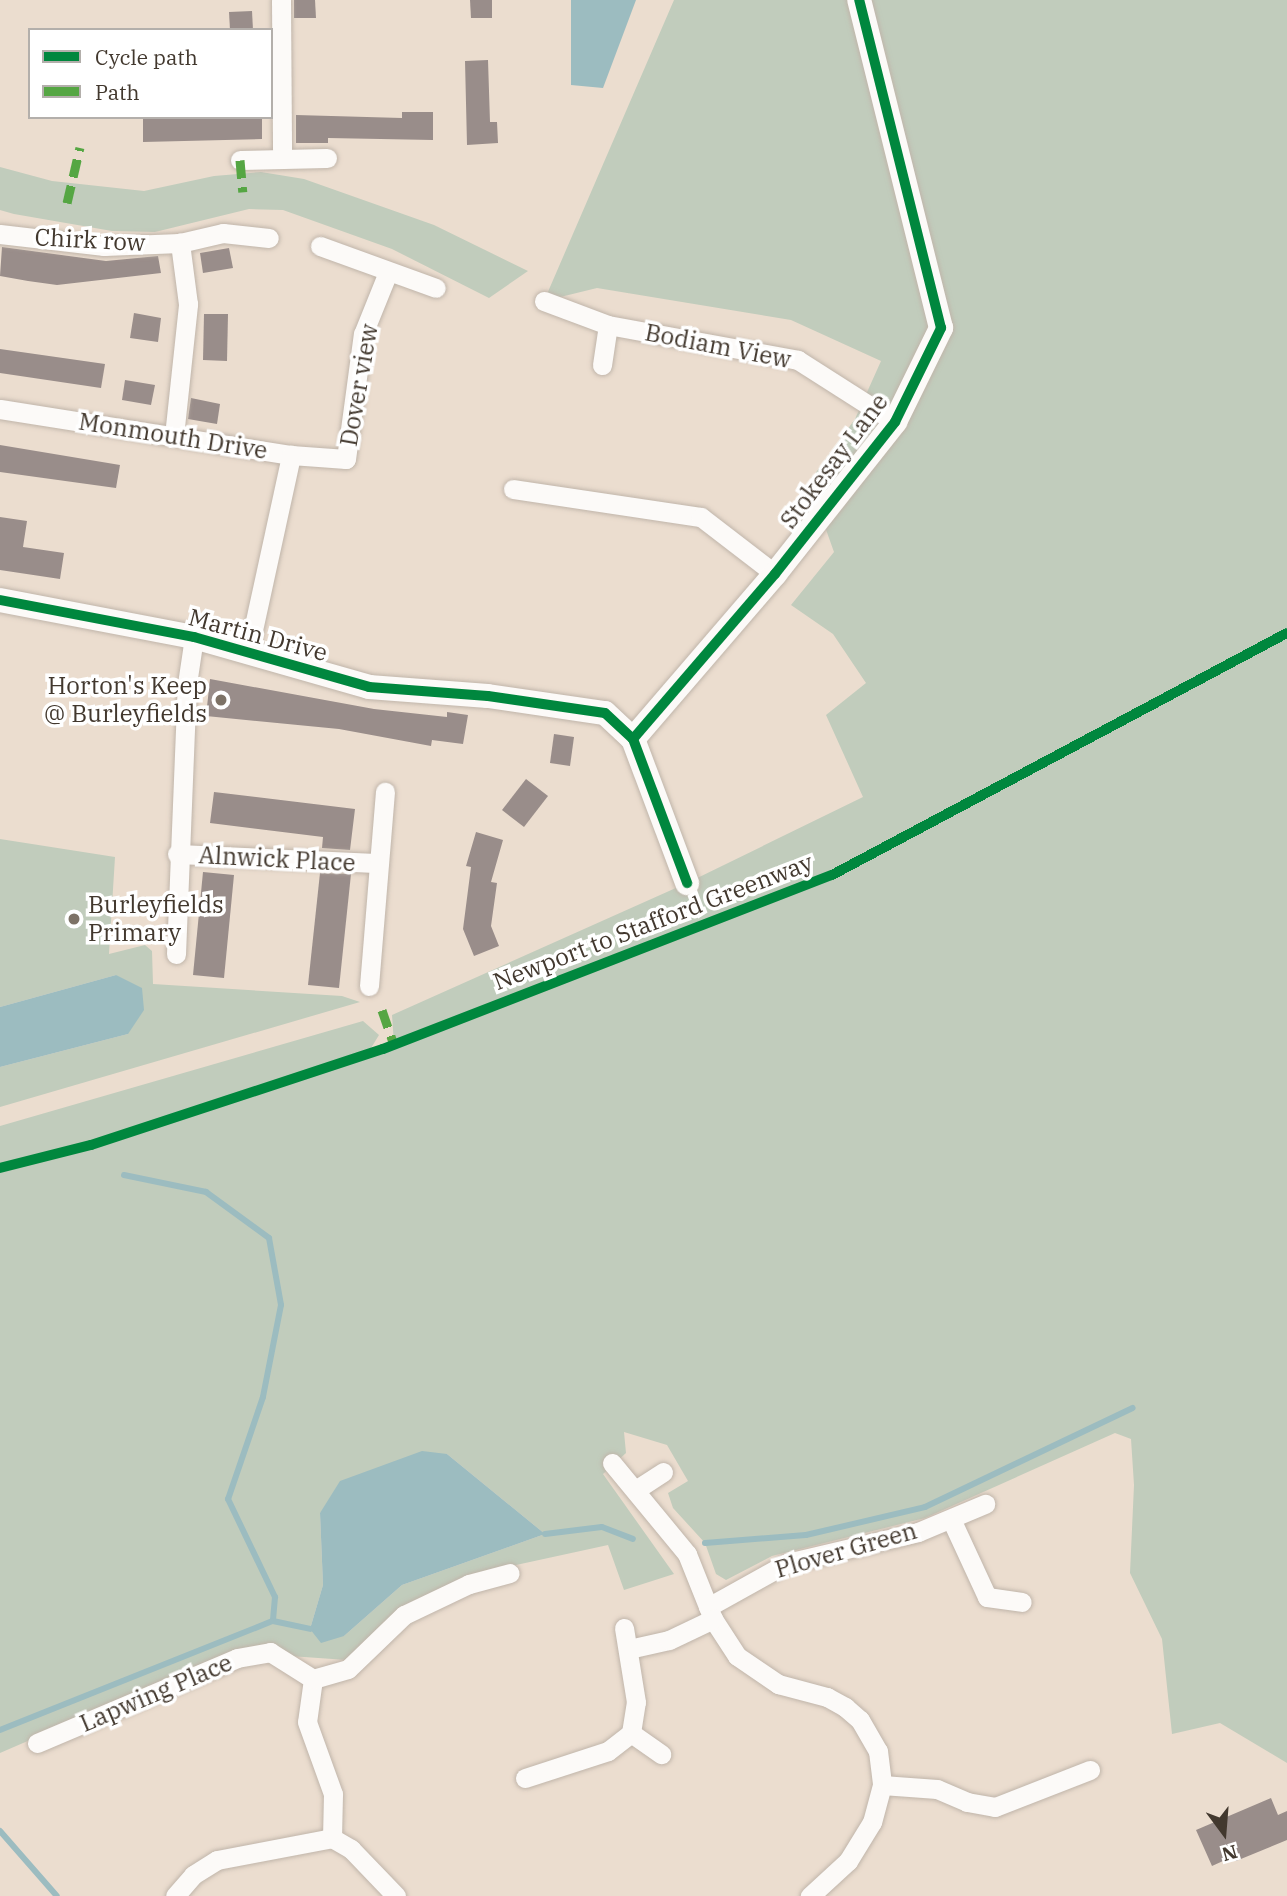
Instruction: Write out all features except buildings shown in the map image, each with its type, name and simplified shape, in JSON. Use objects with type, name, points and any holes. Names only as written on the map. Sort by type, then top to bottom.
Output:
[{"type":"street","points":[[281,0],[282,159]]},
{"type":"street","name":"Stokesay Lane","points":[[633,739],[775,574],[894,422],[941,328],[859,0]]},
{"type":"street","points":[[240,160],[327,158]]},
{"type":"street","name":"Chirk row","points":[[0,234],[104,246],[180,243],[223,233],[269,237]]},
{"type":"street","name":"Chirk row","points":[[174,436],[188,304],[180,243]]},
{"type":"street","points":[[320,246],[436,288]]},
{"type":"street","name":"Dover view","points":[[346,459],[363,334],[388,272]]},
{"type":"street","name":"Bodiam View","points":[[544,301],[608,325],[798,360],[894,422]]},
{"type":"street","points":[[602,365],[608,325]]},
{"type":"street","name":"Monmouth Drive","points":[[0,409],[291,455],[346,459]]},
{"type":"street","points":[[248,653],[291,455]]},
{"type":"street","points":[[513,489],[701,517],[775,574]]},
{"type":"street","name":"Martin Drive","points":[[0,600],[194,637],[369,687],[506,699],[605,713],[633,739]]},
{"type":"street","points":[[176,954],[177,854],[187,684],[194,637]]},
{"type":"street","points":[[633,739],[687,883]]},
{"type":"street","name":"Alnwick Place","points":[[369,986],[377,863],[385,792]]},
{"type":"street","name":"Alnwick Place","points":[[177,854],[377,863]]},
{"type":"street","points":[[612,1463],[638,1489],[687,1554],[710,1613],[737,1657],[757,1673],[827,1697],[860,1720],[878,1751],[883,1785],[864,1840],[832,1880],[810,1896]]},
{"type":"street","points":[[638,1489],[663,1472]]},
{"type":"street","name":"Plover Green","points":[[629,1649],[669,1640],[787,1563],[872,1545],[951,1519],[985,1504]]},
{"type":"street","name":"Plover Green","points":[[951,1519],[987,1597],[1022,1602]]},
{"type":"street","points":[[332,1838],[333,1794],[307,1722],[313,1679],[348,1670],[404,1615],[469,1584],[510,1573]]},
{"type":"street","points":[[525,1778],[608,1751],[631,1733],[636,1702],[624,1628]]},
{"type":"street","name":"Lapwing Place","points":[[37,1743],[237,1658],[270,1652],[313,1679]]},
{"type":"street","points":[[631,1733],[661,1754]]},
{"type":"street","points":[[883,1785],[937,1790],[967,1802],[995,1807],[1090,1770]]},
{"type":"street","points":[[175,1896],[193,1875],[218,1860],[332,1838],[351,1849],[396,1896]]},
{"type":"green space","points":[[674,0],[1287,0],[1287,1763],[1220,1723],[1172,1734],[1162,1639],[1130,1573],[1134,1485],[1131,1439],[1115,1433],[925,1518],[772,1556],[726,1580],[716,1574],[705,1543],[673,1508],[668,1493],[688,1481],[667,1445],[624,1432],[626,1453],[603,1474],[674,1574],[624,1590],[608,1545],[498,1569],[347,1660],[233,1652],[0,1753],[0,1126],[363,1021],[379,1035],[368,1053],[394,1044],[392,1015],[687,883],[863,797],[826,715],[866,683],[833,634],[791,605],[834,552],[809,482],[855,419],[881,361],[791,320],[597,288],[544,301]],"holes":[[[447,1454],[545,1534],[402,1585],[344,1636],[310,1629],[323,1585],[320,1513]]]},
{"type":"green space","points":[[0,167],[52,181],[144,191],[214,176],[261,172],[304,179],[434,225],[528,271],[489,298],[392,249],[283,210],[249,209],[155,232],[112,231],[14,214],[0,210]]},
{"type":"green space","points":[[0,839],[115,857],[109,954],[145,945],[152,951],[153,984],[342,996],[360,1002],[0,1107],[0,1067],[128,1034],[116,975],[0,1007]]},
{"type":"water","points":[[571,0],[636,0],[603,88],[571,85]]},
{"type":"water","points":[[116,975],[142,988],[144,1010],[128,1034],[0,1067],[0,1007]]},
{"type":"water","points":[[422,1451],[447,1454],[545,1534],[402,1585],[344,1636],[321,1643],[310,1629],[323,1585],[320,1513],[340,1481]]},
{"type":"waterway","points":[[124,1175],[206,1192],[269,1238],[281,1305],[263,1397],[228,1499],[275,1597],[273,1621]]},
{"type":"waterway","points":[[705,1543],[806,1535],[925,1507],[1133,1408]]},
{"type":"waterway","points":[[545,1534],[602,1527],[633,1539]]},
{"type":"waterway","points":[[0,1730],[273,1621],[310,1629]]},
{"type":"waterway","points":[[0,1831],[57,1896]]},
{"type":"marked path","points":[[67,203],[80,147]]},
{"type":"marked path","points":[[240,160],[243,192]]},
{"type":"marked path","points":[[382,1010],[394,1044]]},
{"type":"cycle path","points":[[633,739],[775,574],[895,422],[941,328],[859,0]]},
{"type":"cycle path","name":"Newport to Stafford Greenway","points":[[0,600],[194,637],[369,687],[488,696],[605,713],[633,739],[687,883]]},
{"type":"cycle path","name":"Newport to Stafford Greenway","points":[[0,1168],[91,1145],[383,1049],[832,875],[1287,633]]},
{"type":"place","name":"Horton's Keep @ Burleyfields","points":[[221,700]]},
{"type":"place","name":"Burleyfields Primary","points":[[74,919]]}]
